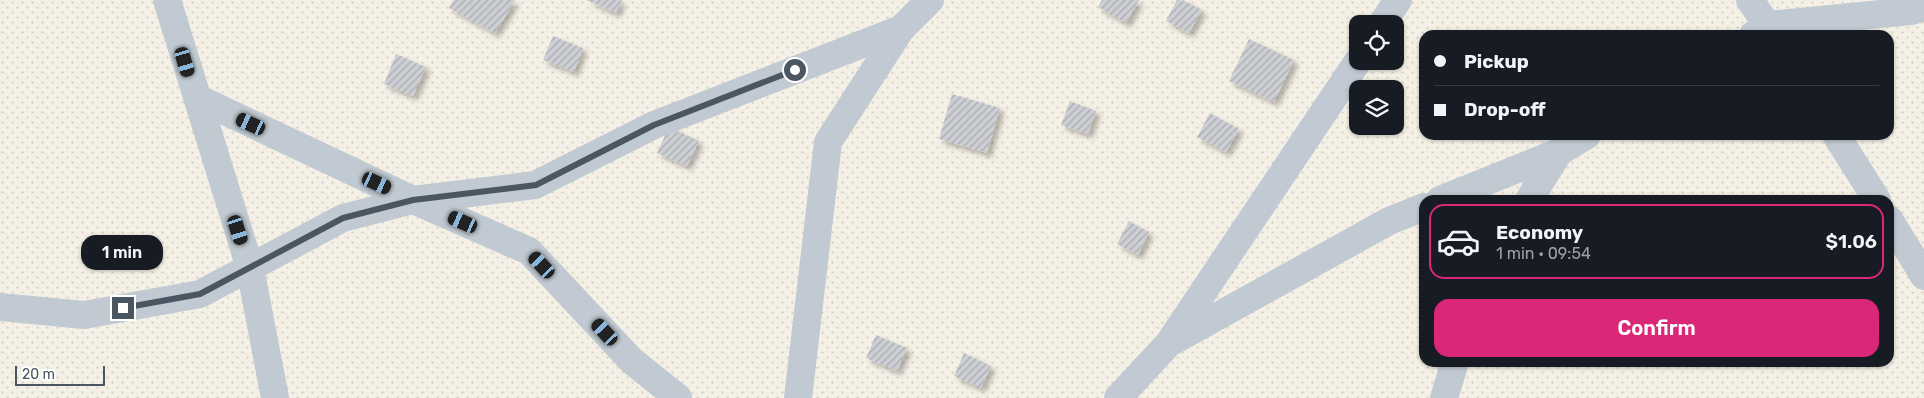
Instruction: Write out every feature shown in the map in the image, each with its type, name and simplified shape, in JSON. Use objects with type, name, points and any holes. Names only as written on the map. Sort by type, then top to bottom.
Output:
[{"type":"street","points":[[167,0],[250,268],[275,398]]},
{"type":"street","points":[[798,398],[828,142],[901,30],[930,0]]},
{"type":"street","points":[[1388,15],[1398,0]]},
{"type":"street","points":[[1750,0],[1764,30]]},
{"type":"street","points":[[1768,30],[1813,0]]},
{"type":"street","points":[[1778,30],[1924,7]]},
{"type":"street","points":[[0,307],[84,315],[200,294],[343,218],[413,200],[536,185],[654,125],[901,30]]},
{"type":"street","points":[[1118,398],[1169,343],[1352,70]]},
{"type":"street","points":[[197,98],[413,200],[529,251],[630,360],[678,398]]},
{"type":"street","points":[[1452,195],[1558,152],[1578,140]]},
{"type":"street","points":[[1839,140],[1874,195]]},
{"type":"street","points":[[1532,195],[1558,152]]},
{"type":"street","points":[[1169,343],[1389,221],[1419,209]]},
{"type":"street","points":[[1894,228],[1924,276]]},
{"type":"street","points":[[1444,398],[1453,367]]},
{"type":"sand","points":[[0,0],[1924,0],[1924,398],[0,398]]},
{"type":"building","points":[[454,0],[515,0],[495,33],[449,8]]},
{"type":"building","points":[[586,0],[622,0],[616,13]]},
{"type":"building","points":[[1102,0],[1139,0],[1126,23],[1098,7]]},
{"type":"building","points":[[1177,0],[1183,0],[1202,10],[1189,33],[1166,21]]},
{"type":"building","points":[[553,36],[583,48],[574,72],[543,60]]},
{"type":"building","points":[[1249,39],[1294,60],[1274,102],[1229,81]]},
{"type":"building","points":[[396,54],[426,67],[413,96],[384,84]]},
{"type":"building","points":[[952,94],[1000,108],[987,153],[939,139]]},
{"type":"building","points":[[1070,101],[1096,111],[1088,134],[1061,125]]},
{"type":"building","points":[[1210,113],[1239,129],[1226,152],[1197,137]]},
{"type":"building","points":[[669,127],[699,141],[687,166],[657,153]]},
{"type":"building","points":[[1129,221],[1149,232],[1138,255],[1117,244]]},
{"type":"building","points":[[876,335],[907,348],[897,371],[866,358]]},
{"type":"building","points":[[964,353],[991,366],[981,388],[954,376]]},
{"type":"route","points":[[123,308],[200,294],[343,218],[413,200],[536,185],[654,125],[795,70]]}]
